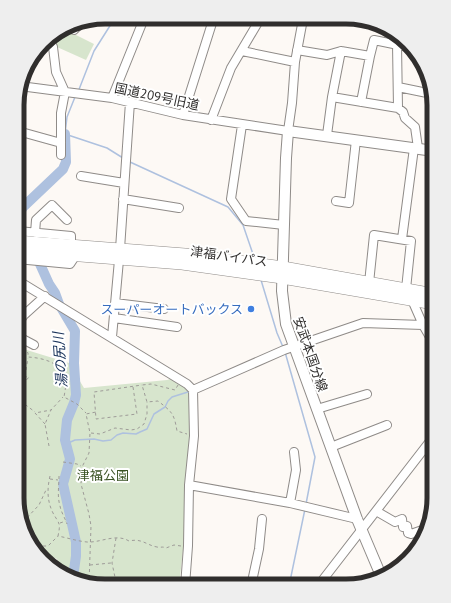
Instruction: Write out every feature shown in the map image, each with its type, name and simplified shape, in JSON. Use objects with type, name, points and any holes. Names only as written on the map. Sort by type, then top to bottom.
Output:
[{"type":"highway","name":"津福バイパス","points":[[24,244],[40,248]]},
{"type":"highway","name":"津福バイパス","points":[[24,250],[40,248],[120,254],[185,254],[283,272],[427,303]]},
{"type":"highway","name":"津福バイパス","points":[[283,272],[369,283],[427,293]]},
{"type":"main road","points":[[288,131],[327,135],[427,150]]},
{"type":"main road","name":"安武本国分線","points":[[288,131],[282,291],[286,324],[357,519],[380,572]]},
{"type":"street","points":[[112,98],[142,24]]},
{"type":"street","points":[[182,115],[212,24]]},
{"type":"street","points":[[211,120],[231,68],[257,24]]},
{"type":"street","points":[[288,131],[295,62],[302,24]]},
{"type":"street","points":[[362,102],[374,40],[401,45]]},
{"type":"street","points":[[51,44],[53,47],[56,72],[65,92],[61,113],[61,155]]},
{"type":"street","points":[[397,44],[398,108]]},
{"type":"street","points":[[297,50],[327,55],[341,51],[370,56]]},
{"type":"street","points":[[242,51],[295,62]]},
{"type":"street","points":[[327,135],[332,96],[341,51]]},
{"type":"street","name":"国道209号旧道","points":[[26,87],[112,98],[182,115],[288,131]]},
{"type":"street","points":[[398,87],[426,93]]},
{"type":"street","points":[[332,96],[398,108],[403,112],[405,118],[415,127],[416,148],[402,239]]},
{"type":"street","points":[[112,338],[120,254],[130,102]]},
{"type":"street","points":[[242,125],[231,199],[246,221],[284,225]]},
{"type":"street","points":[[25,133],[61,143]]},
{"type":"street","points":[[336,201],[349,203],[356,140]]},
{"type":"street","points":[[81,176],[124,183]]},
{"type":"street","points":[[123,199],[179,208]]},
{"type":"street","points":[[35,233],[36,220],[52,205],[67,220]]},
{"type":"street","points":[[24,232],[71,236],[73,250],[70,264],[24,259]]},
{"type":"street","points":[[369,283],[374,235],[411,240],[406,289]]},
{"type":"street","points":[[24,284],[45,296],[67,312],[181,380],[192,390],[194,436],[189,485],[188,546],[186,579]]},
{"type":"street","points":[[24,315],[45,296]]},
{"type":"street","points":[[412,300],[427,332]]},
{"type":"street","points":[[115,303],[164,309]]},
{"type":"street","points":[[114,318],[177,327]]},
{"type":"street","points":[[192,390],[294,347],[363,323],[423,325]]},
{"type":"street","points":[[24,340],[34,345]]},
{"type":"street","points":[[317,409],[367,394]]},
{"type":"street","points":[[331,447],[387,425]]},
{"type":"street","points":[[324,579],[427,445]]},
{"type":"street","points":[[290,504],[296,470],[294,452]]},
{"type":"street","points":[[189,485],[290,504],[357,519]]},
{"type":"street","points":[[376,511],[395,522],[402,519],[403,527],[407,526],[408,533],[419,533]]},
{"type":"street","points":[[253,579],[259,549],[262,519]]},
{"type":"path","points":[[24,349],[28,353],[25,377],[29,377],[24,383]]},
{"type":"path","points":[[28,357],[49,361],[64,372],[66,382],[64,396],[51,410],[45,424]]},
{"type":"path","points":[[133,387],[137,414],[96,419],[94,392],[151,384],[175,390],[181,380]]},
{"type":"path","points":[[90,433],[100,434],[115,428],[130,430],[137,429],[144,424],[147,414],[147,402],[142,385]]},
{"type":"path","points":[[64,396],[77,404],[86,414],[90,433],[89,453],[82,467],[81,484],[90,514],[89,577]]},
{"type":"path","points":[[147,402],[158,401],[174,417],[177,431],[194,436]]},
{"type":"path","points":[[24,404],[45,424],[50,446]]},
{"type":"path","points":[[35,413],[51,410]]},
{"type":"path","points":[[86,414],[96,412]]},
{"type":"path","points":[[63,462],[77,464],[82,467]]},
{"type":"path","points":[[27,517],[39,505],[47,490],[50,476]]},
{"type":"path","points":[[60,476],[58,498],[67,524]]},
{"type":"path","points":[[49,479],[59,480]]},
{"type":"path","points":[[40,546],[48,546],[58,536],[60,524],[52,512],[47,490]]},
{"type":"path","points":[[60,524],[66,521]]},
{"type":"path","points":[[58,536],[90,542],[116,538],[126,539],[128,541],[142,541],[157,548],[163,546],[166,548],[174,545],[188,546]]},
{"type":"path","points":[[115,579],[112,563],[116,538]]},
{"type":"path","points":[[90,565],[112,563]]},
{"type":"green space","points":[[70,32],[94,44],[86,60],[57,47],[55,42]]},
{"type":"green space","name":"津福公園","points":[[24,349],[69,363],[84,388],[167,380],[177,377],[189,389],[191,435],[184,541],[180,579],[94,578],[74,573],[64,568],[58,563],[57,559],[48,555],[32,534],[28,524],[24,504]]},
{"type":"waterway","points":[[78,92],[94,51],[111,24]]},
{"type":"waterway","points":[[75,97],[67,117],[65,134],[107,148],[123,158]]},
{"type":"waterway","name":"湯の尻川","points":[[24,206],[63,169],[66,162],[65,134]]},
{"type":"waterway","points":[[130,162],[228,207],[243,225],[255,260]]},
{"type":"waterway","name":"湯の尻川","points":[[40,264],[59,304],[75,331],[74,363],[76,395],[67,420],[65,440],[70,459],[63,484],[76,542],[74,573]]},
{"type":"waterway","points":[[261,280],[277,333],[283,347]]},
{"type":"waterway","points":[[285,352],[315,457],[306,504]]},
{"type":"waterway","points":[[66,444],[75,440],[111,440],[117,435],[123,433],[136,434],[147,429],[154,414],[165,407],[172,397],[191,391]]},
{"type":"waterway","points":[[290,579],[305,509]]},
{"type":"place","name":"スーパーオートバックス","points":[[251,309]]}]
